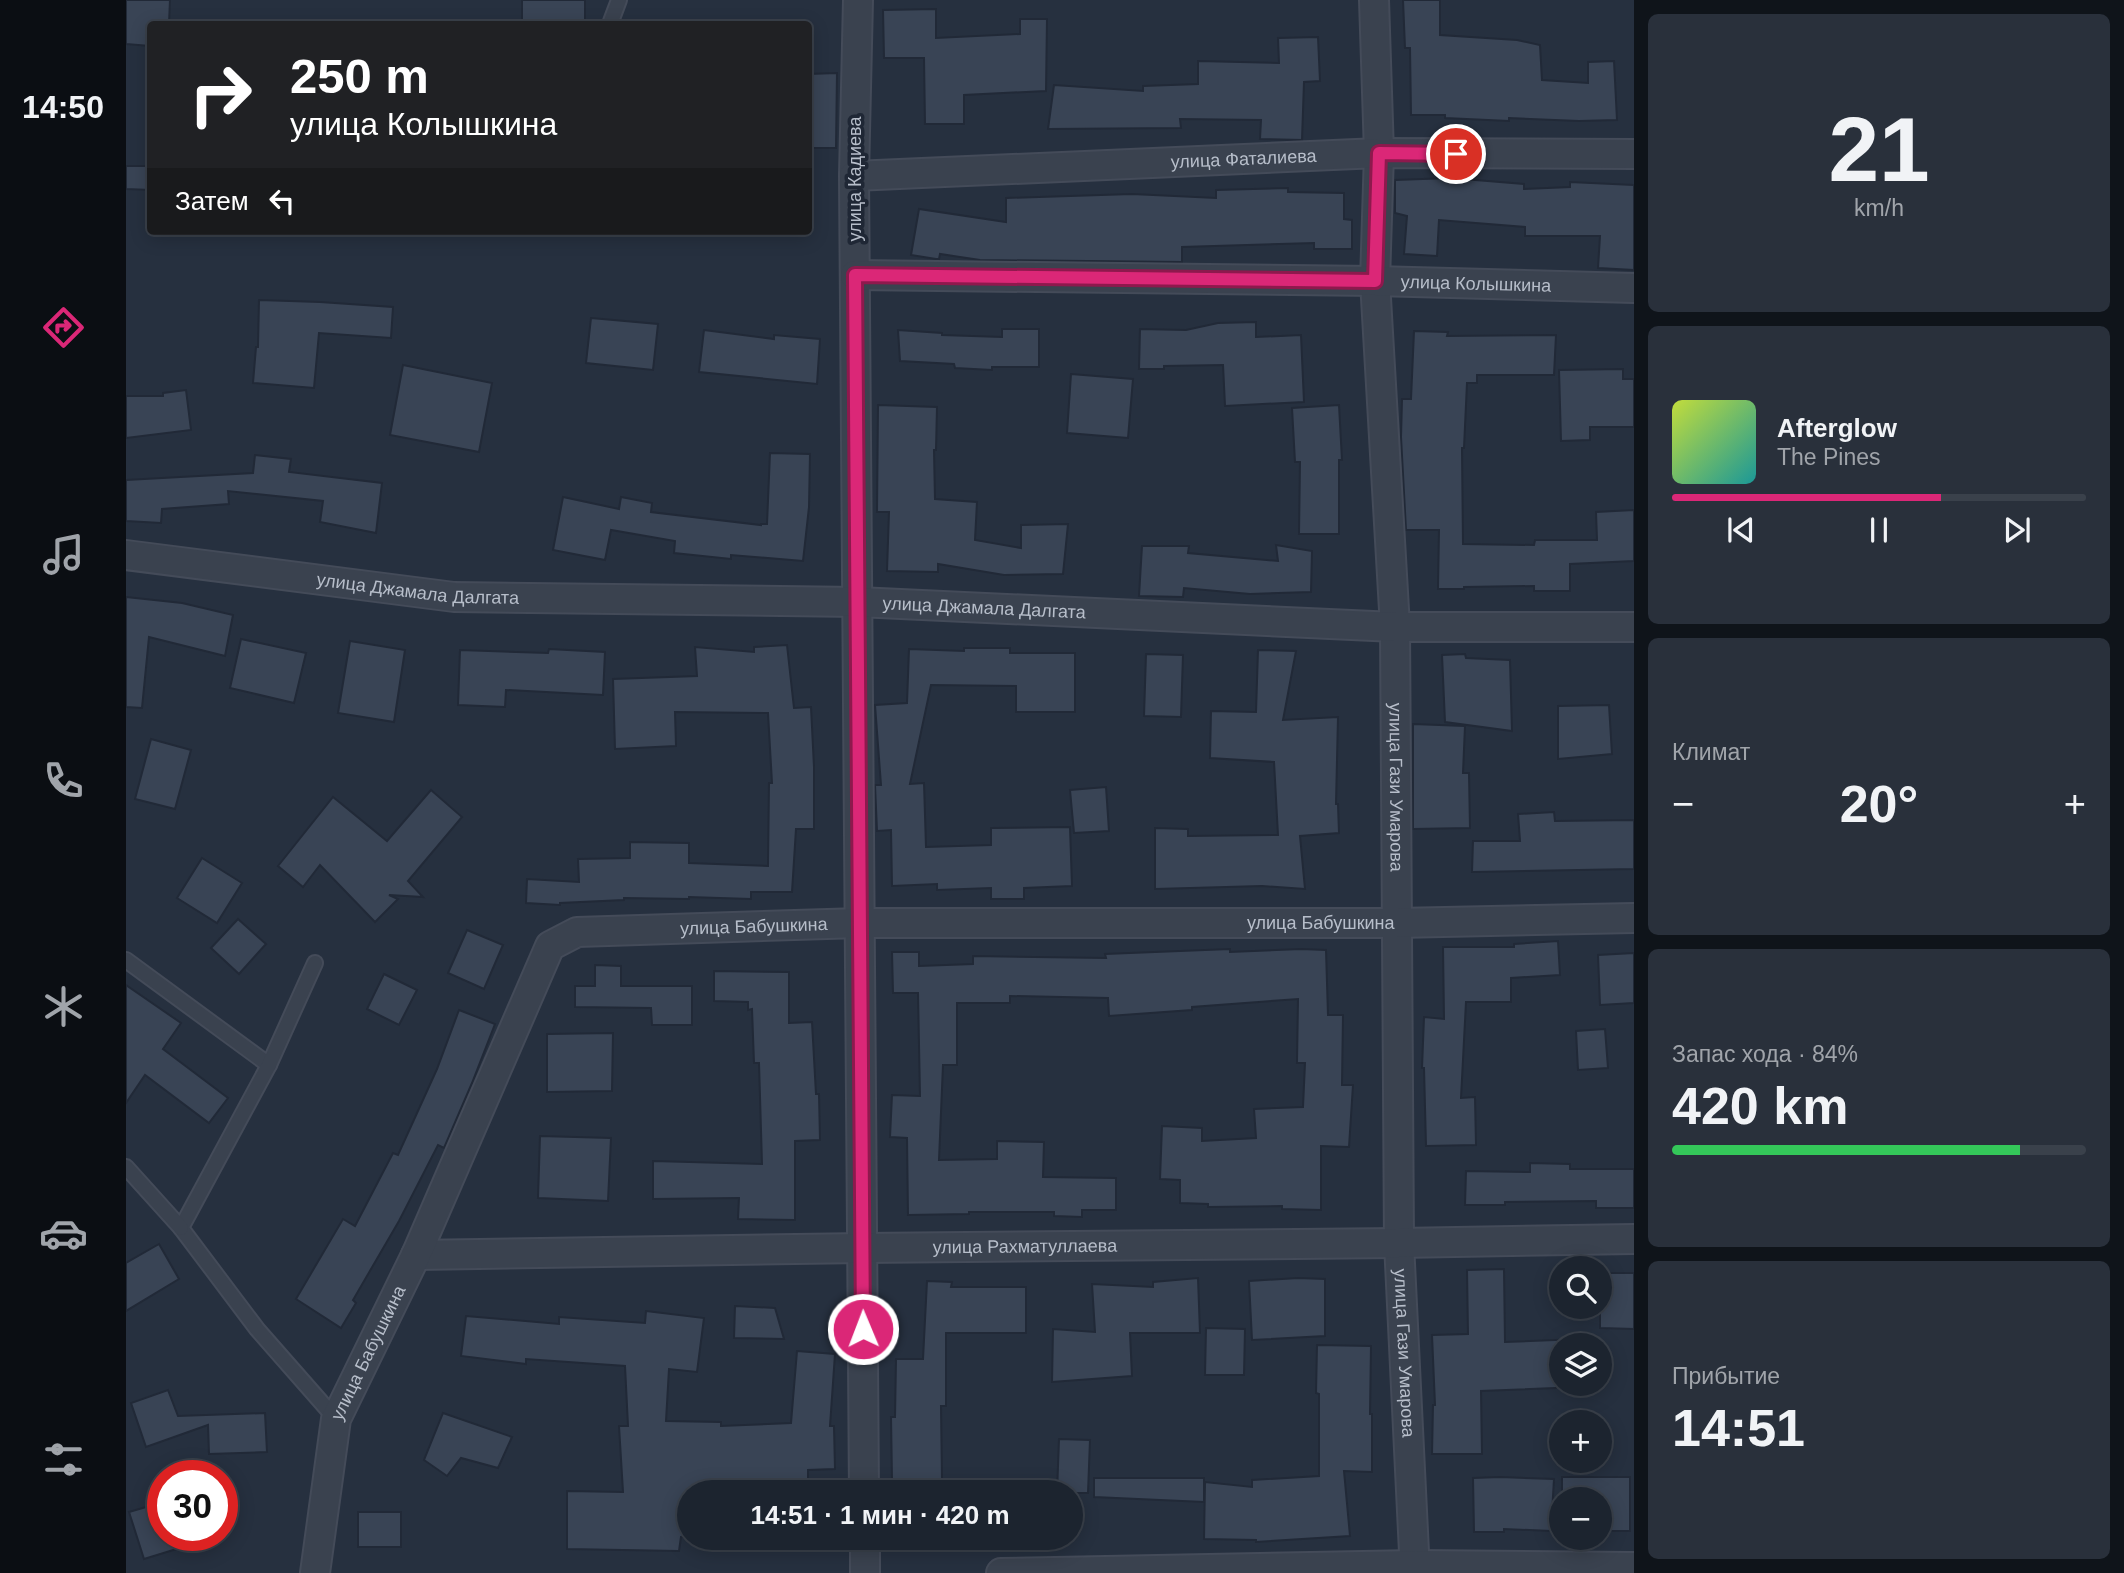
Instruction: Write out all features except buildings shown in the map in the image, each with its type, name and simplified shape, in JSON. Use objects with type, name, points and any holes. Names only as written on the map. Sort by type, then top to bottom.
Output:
[{"type":"street","name":"улица Кадиева","points":[[858,0],[854,176],[864,1480]]},
{"type":"street","name":"улица Гази Умарова","points":[[1374,0],[1379,153],[1375,281],[1395,627],[1399,1243],[1415,1569]]},
{"type":"street","name":"улица Фаталиева","points":[[854,176],[1379,153],[1634,155]]},
{"type":"street","name":"улица Колышкина","points":[[855,275],[1375,281],[1634,288]]},
{"type":"street","name":"улица Джамала Далгата","points":[[126,555],[454,597],[858,602],[1395,627],[1634,627]]},
{"type":"street","name":"улица Бабушкина","points":[[315,1573],[336,1419],[416,1255],[550,946],[577,932],[860,923],[1397,923],[1634,918]]},
{"type":"street","name":"улица Рахматуллаева","points":[[416,1255],[1634,1239]]},
{"type":"street","points":[[865,1550],[865,1573]]},
{"type":"street","points":[[1001,1573],[1634,1567]]},
{"type":"lane","points":[[611,21],[619,0]]},
{"type":"lane","points":[[126,960],[269,1065]]},
{"type":"lane","points":[[181,1228],[269,1065],[315,963]]},
{"type":"lane","points":[[126,1167],[181,1228],[257,1329],[336,1419]]},
{"type":"route","points":[[863,1329],[855,275],[1375,281],[1379,153],[1456,154]]}]
